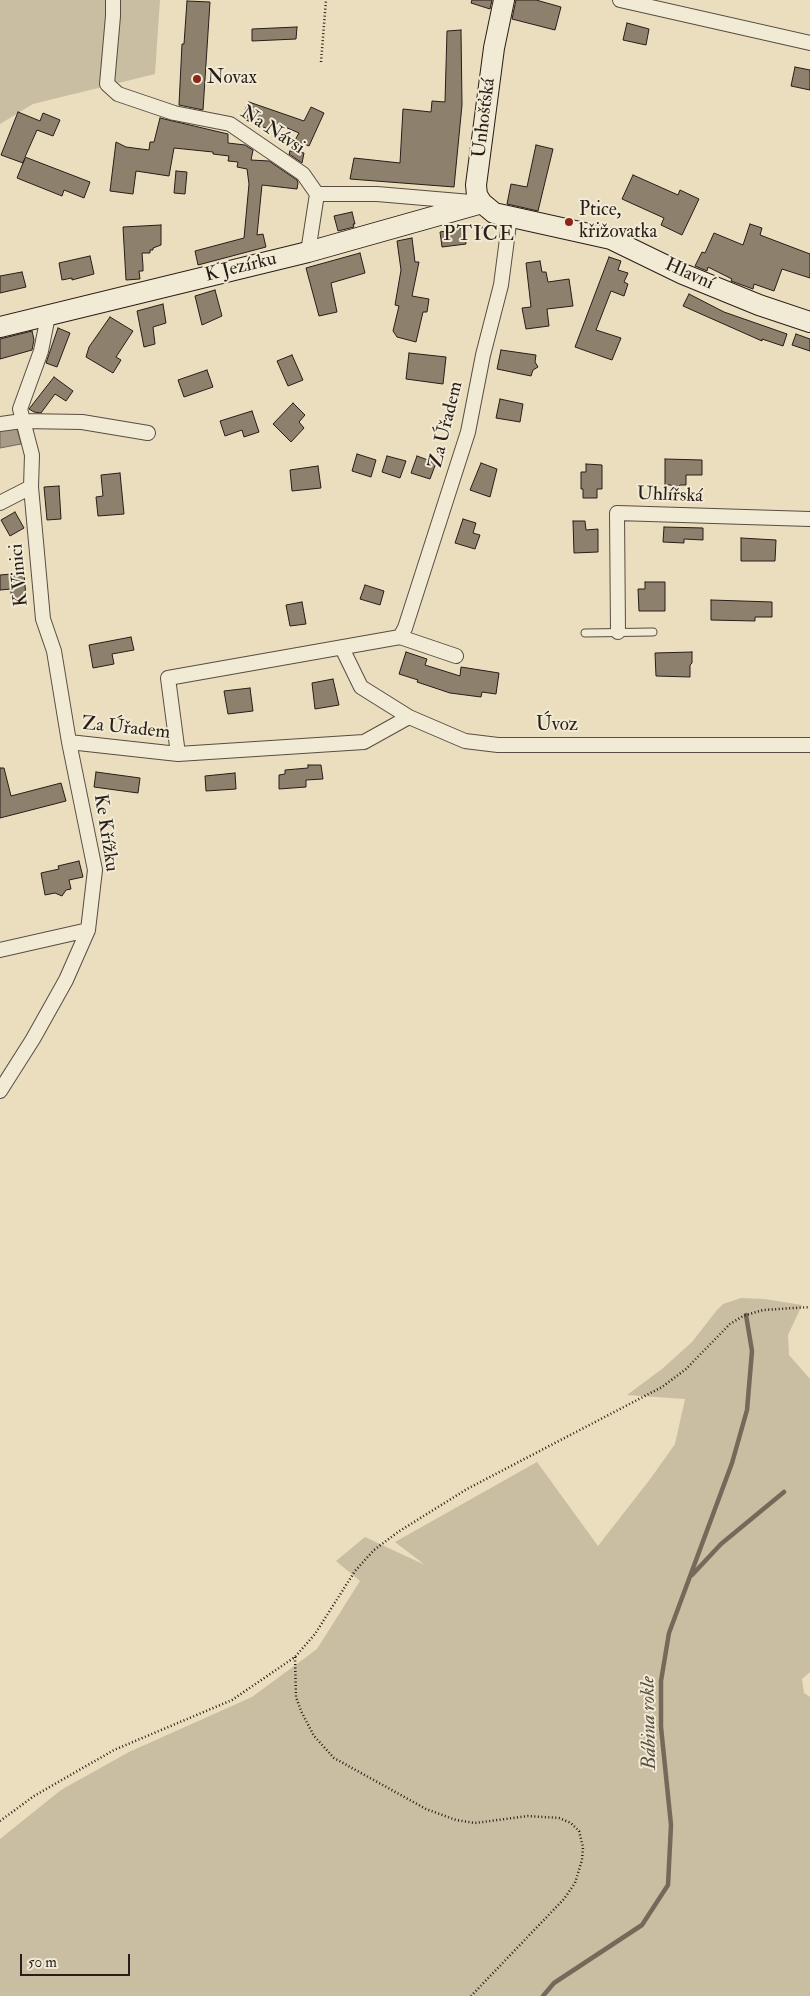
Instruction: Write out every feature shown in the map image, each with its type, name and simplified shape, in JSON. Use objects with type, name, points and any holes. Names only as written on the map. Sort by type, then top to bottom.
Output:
[{"type":"main road","name":"Unhošťská","points":[[482,203],[477,195],[476,185],[494,48],[504,0]]},
{"type":"main road","points":[[482,203],[509,225]]},
{"type":"main road","name":"K Jezírku","points":[[0,327],[308,252],[482,203]]},
{"type":"main road","name":"Hlavní","points":[[509,225],[611,239],[683,274],[759,305],[810,322]]},
{"type":"street","name":"Na Návsi","points":[[113,0],[107,84],[118,94],[174,113],[230,124],[303,174],[317,194]]},
{"type":"street","points":[[620,0],[810,43]]},
{"type":"street","points":[[308,252],[317,194],[377,194],[482,203]]},
{"type":"street","name":"Za Úřadem","points":[[400,637],[405,628],[468,432],[483,355],[501,285],[509,225]]},
{"type":"street","name":"K Vinici","points":[[48,316],[41,351],[20,409],[32,454],[31,486],[43,619],[54,651],[69,742]]},
{"type":"street","points":[[0,424],[22,421],[82,422],[148,432]]},
{"type":"street","points":[[0,503],[31,486]]},
{"type":"street","name":"Uhlířská","points":[[618,632],[617,514],[810,519]]},
{"type":"street","name":"Za Úřadem","points":[[178,754],[168,678],[400,637],[456,656]]},
{"type":"street","name":"Úvoz","points":[[342,648],[361,687],[409,717],[465,741],[498,745],[810,745]]},
{"type":"street","name":"Za Úřadem","points":[[69,742],[178,754],[364,742],[409,717]]},
{"type":"street","name":"Ke Křížku","points":[[0,1091],[33,1039],[66,980],[88,930],[95,870],[69,742]]},
{"type":"street","points":[[0,950],[88,930]]},
{"type":"lane","points":[[585,633],[653,632]]},
{"type":"path","points":[[321,62],[326,0]]},
{"type":"path","points":[[466,225],[509,225]]},
{"type":"path","points":[[0,1821],[34,1796],[114,1750],[232,1700],[295,1657],[315,1634],[355,1571],[374,1550],[398,1532],[467,1489],[662,1388],[686,1369],[730,1324],[743,1316],[763,1310],[810,1307]]},
{"type":"path","points":[[295,1657],[296,1696],[301,1711],[314,1736],[334,1758],[426,1808],[456,1820],[475,1823],[528,1816],[559,1818],[571,1823],[579,1831],[583,1847],[582,1860],[574,1883],[564,1899],[472,1996]]},
{"type":"shaded area","points":[[0,0],[160,0],[155,74],[33,104],[0,124]]},
{"type":"shaded area","points":[[16,426],[21,444],[0,448],[0,430]]},
{"type":"shaded area","points":[[741,1298],[764,1299],[802,1305],[788,1335],[789,1355],[810,1379],[810,1672],[802,1679],[804,1693],[810,1697],[810,1996],[0,1996],[0,1839],[61,1790],[129,1752],[252,1697],[317,1649],[360,1581],[336,1561],[365,1537],[425,1565],[395,1542],[537,1462],[598,1546],[675,1444],[685,1399],[627,1395],[662,1369],[692,1342],[723,1304]]},
{"type":"building","points":[[472,0],[492,0],[490,9],[471,3]]},
{"type":"building","points":[[516,0],[536,0],[561,7],[555,30],[512,19]]},
{"type":"building","points":[[187,1],[210,2],[203,110],[179,105],[182,44],[184,44]]},
{"type":"building","points":[[627,23],[649,29],[646,45],[623,40]]},
{"type":"building","points":[[297,27],[296,39],[252,41],[252,29]]},
{"type":"building","points":[[461,30],[462,105],[454,187],[350,179],[354,158],[400,163],[403,109],[431,112],[432,101],[445,102],[447,31]]},
{"type":"building","points":[[795,67],[810,70],[810,90],[791,86]]},
{"type":"building","points":[[249,102],[304,121],[311,107],[324,113],[309,146],[295,140],[299,133],[271,121],[268,129],[246,120],[249,112],[245,110]]},
{"type":"building","points":[[18,112],[40,121],[43,113],[60,120],[53,136],[37,130],[25,157],[90,182],[84,198],[64,190],[62,196],[17,178],[23,163],[1,155]]},
{"type":"building","points":[[160,118],[228,134],[228,143],[245,145],[253,150],[251,160],[269,161],[297,180],[297,189],[262,185],[257,235],[263,234],[266,247],[198,265],[195,251],[244,238],[249,184],[247,169],[237,167],[238,162],[228,161],[229,156],[213,154],[213,152],[174,148],[169,176],[136,171],[133,194],[110,191],[116,142],[126,147],[149,150],[150,142],[154,142]]},
{"type":"building","points":[[536,145],[553,149],[538,211],[507,204],[511,184],[527,187]]},
{"type":"building","points":[[290,151],[304,153],[302,163],[289,154]]},
{"type":"building","points":[[176,171],[187,172],[185,194],[174,193]]},
{"type":"building","points":[[633,175],[678,195],[680,190],[699,199],[682,235],[661,225],[664,218],[622,199]]},
{"type":"building","points":[[352,212],[354,227],[338,231],[334,216]]},
{"type":"building","points":[[750,224],[762,228],[760,235],[810,254],[810,278],[782,269],[774,291],[754,284],[753,289],[731,281],[732,279],[708,267],[707,271],[695,266],[702,252],[705,253],[714,233],[743,245]]},
{"type":"building","points":[[161,225],[161,245],[150,250],[150,253],[142,253],[143,271],[139,271],[140,279],[126,280],[123,227]]},
{"type":"building","points":[[464,228],[466,244],[442,247],[440,232]]},
{"type":"building","points":[[412,238],[415,262],[419,262],[412,296],[429,299],[427,312],[423,312],[416,342],[397,337],[393,331],[399,306],[395,305],[401,270],[397,241]]},
{"type":"building","points":[[360,253],[365,273],[331,283],[337,312],[319,316],[306,268]]},
{"type":"building","points":[[90,256],[94,274],[72,280],[72,278],[62,280],[59,263]]},
{"type":"building","points":[[609,257],[621,261],[618,270],[628,273],[624,282],[628,284],[624,296],[611,291],[596,330],[621,338],[612,360],[575,347]]},
{"type":"building","points":[[540,261],[542,272],[546,272],[548,282],[569,279],[573,306],[547,309],[549,326],[526,329],[522,308],[531,307],[526,263]]},
{"type":"building","points":[[22,272],[26,287],[0,293],[0,276]]},
{"type":"building","points":[[215,290],[222,316],[202,325],[195,296]]},
{"type":"building","points":[[689,294],[724,312],[787,334],[783,346],[762,339],[762,341],[683,306]]},
{"type":"building","points":[[163,304],[166,323],[153,327],[155,344],[144,347],[137,311]]},
{"type":"building","points":[[110,317],[133,331],[116,357],[121,360],[113,373],[86,357],[89,347]]},
{"type":"building","points":[[58,328],[70,333],[57,367],[46,363]]},
{"type":"building","points":[[32,331],[34,340],[32,350],[0,359],[0,339]]},
{"type":"building","points":[[796,334],[810,339],[810,351],[792,345]]},
{"type":"building","points":[[501,350],[536,355],[535,362],[538,367],[533,370],[531,376],[497,369]]},
{"type":"building","points":[[409,353],[446,357],[443,384],[406,379]]},
{"type":"building","points":[[292,355],[303,380],[288,386],[277,361]]},
{"type":"building","points":[[207,370],[213,387],[184,397],[178,380]]},
{"type":"building","points":[[54,377],[73,391],[66,401],[55,394],[41,413],[29,409]]},
{"type":"building","points":[[500,399],[523,404],[520,422],[496,418]]},
{"type":"building","points":[[293,403],[305,415],[299,422],[304,428],[291,442],[273,424]]},
{"type":"building","points":[[252,411],[259,432],[244,437],[242,430],[225,436],[220,421]]},
{"type":"building","points":[[357,454],[376,460],[371,477],[352,471]]},
{"type":"building","points":[[387,456],[406,461],[400,478],[382,472]]},
{"type":"building","points":[[417,456],[436,463],[430,479],[411,473]]},
{"type":"building","points":[[665,459],[702,460],[702,475],[686,475],[686,485],[680,485],[675,491],[671,485],[665,485]]},
{"type":"building","points":[[481,463],[497,469],[490,497],[470,490]]},
{"type":"building","points":[[586,464],[602,465],[602,489],[597,489],[597,498],[583,498],[581,472],[586,472]]},
{"type":"building","points":[[318,466],[321,488],[292,491],[290,470]]},
{"type":"building","points":[[120,473],[124,514],[98,516],[96,497],[103,496],[101,475]]},
{"type":"building","points":[[59,486],[61,519],[47,520],[44,487]]},
{"type":"building","points":[[15,512],[24,528],[10,536],[1,520]]},
{"type":"building","points":[[463,519],[476,523],[473,533],[480,535],[475,549],[455,543]]},
{"type":"building","points":[[573,521],[585,521],[586,530],[598,529],[598,552],[574,553]]},
{"type":"building","points":[[664,527],[703,528],[703,540],[684,539],[684,543],[663,542]]},
{"type":"building","points":[[741,538],[776,540],[775,561],[741,561]]},
{"type":"building","points":[[24,573],[26,598],[11,599],[11,589],[0,590],[0,575]]},
{"type":"building","points":[[645,582],[665,582],[665,611],[639,611],[638,589],[645,589]]},
{"type":"building","points":[[365,585],[384,591],[380,605],[360,599]]},
{"type":"building","points":[[711,600],[772,602],[772,617],[755,617],[755,621],[711,620]]},
{"type":"building","points":[[302,602],[306,624],[290,626],[286,605]]},
{"type":"building","points":[[131,637],[134,650],[112,654],[114,664],[93,668],[89,645]]},
{"type":"building","points":[[406,652],[427,659],[425,665],[460,676],[461,667],[499,673],[496,694],[482,692],[481,697],[450,693],[399,674]]},
{"type":"building","points":[[692,652],[690,677],[656,676],[655,653]]},
{"type":"building","points":[[333,679],[339,705],[315,709],[312,683]]},
{"type":"building","points":[[250,688],[253,711],[228,714],[224,691]]},
{"type":"building","points":[[308,765],[321,765],[323,779],[306,780],[306,787],[279,789],[279,775],[285,774],[285,770],[308,768]]},
{"type":"building","points":[[0,768],[4,768],[11,796],[61,783],[66,801],[0,818]]},
{"type":"building","points":[[96,772],[140,778],[138,793],[94,787]]},
{"type":"building","points":[[235,773],[236,789],[206,791],[205,776]]},
{"type":"building","points":[[79,861],[83,877],[69,880],[71,889],[66,890],[62,896],[55,893],[45,895],[41,873],[59,869],[58,866]]},
{"type":"waterway","name":"Bábina rokle","points":[[543,1996],[554,1983],[642,1925],[668,1885],[671,1825],[661,1727],[661,1681],[669,1633],[732,1463],[747,1410],[752,1351],[746,1315]]},
{"type":"waterway","points":[[692,1575],[721,1544],[784,1492]]},
{"type":"place","name":"Novax","points":[[197,79]]},
{"type":"place","name":"Ptice, křižovatka","points":[[569,222]]},
{"type":"district","name":"PTICE","points":[[479,235]]}]
